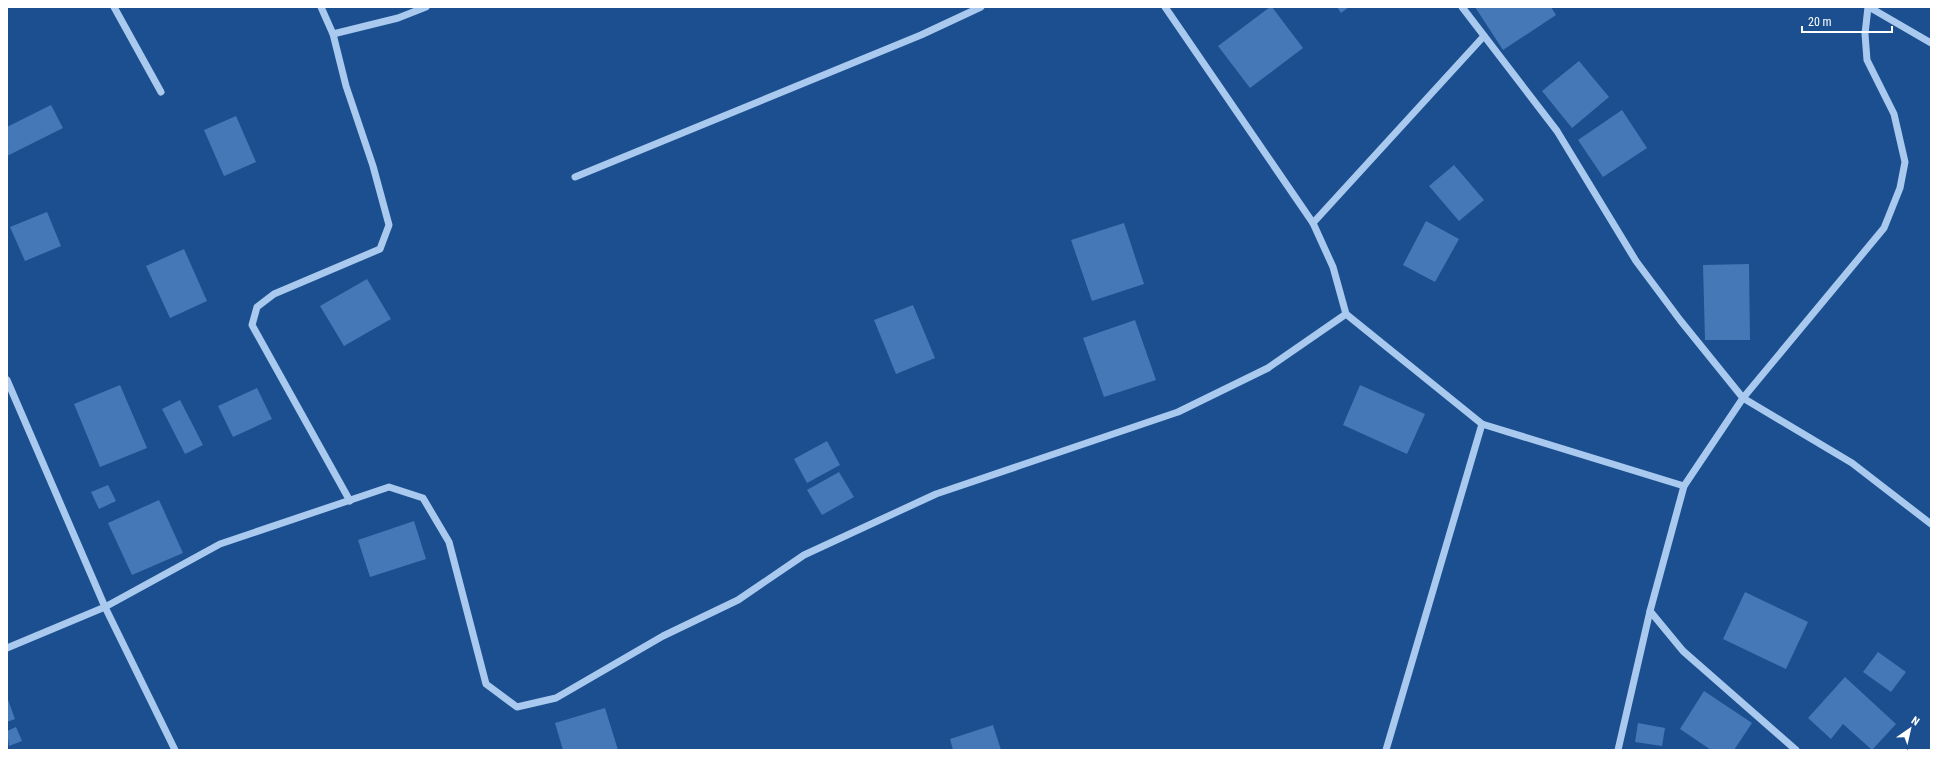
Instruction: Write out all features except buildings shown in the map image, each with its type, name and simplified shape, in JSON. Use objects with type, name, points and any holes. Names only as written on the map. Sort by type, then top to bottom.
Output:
[{"type":"street","points":[[114,7],[161,92]]},
{"type":"street","points":[[321,7],[333,34],[346,86],[373,166],[389,225],[380,249],[274,294],[257,307],[252,325],[350,501]]},
{"type":"street","points":[[333,34],[398,18],[426,7]]},
{"type":"street","points":[[575,177],[921,35],[981,7]]},
{"type":"street","points":[[1165,7],[1313,222],[1333,266],[1346,314],[1482,424],[1684,486]]},
{"type":"street","points":[[1462,7],[1557,131],[1636,261],[1680,320],[1743,398],[1852,463],[1931,524]]},
{"type":"street","points":[[1618,750],[1650,611],[1684,486],[1743,398],[1884,228],[1900,188],[1905,162],[1894,114],[1867,60],[1865,34],[1868,7],[1931,43]]},
{"type":"street","points":[[1313,222],[1484,36]]},
{"type":"street","points":[[7,648],[105,607],[220,544],[389,487],[422,498],[449,542],[486,684],[517,707],[556,698],[663,636],[738,600],[804,555],[936,494],[1178,412],[1268,368],[1346,314]]},
{"type":"street","points":[[7,380],[105,607],[175,750]]},
{"type":"street","points":[[1386,750],[1482,424]]},
{"type":"street","points":[[1650,611],[1683,651],[1796,750]]}]
